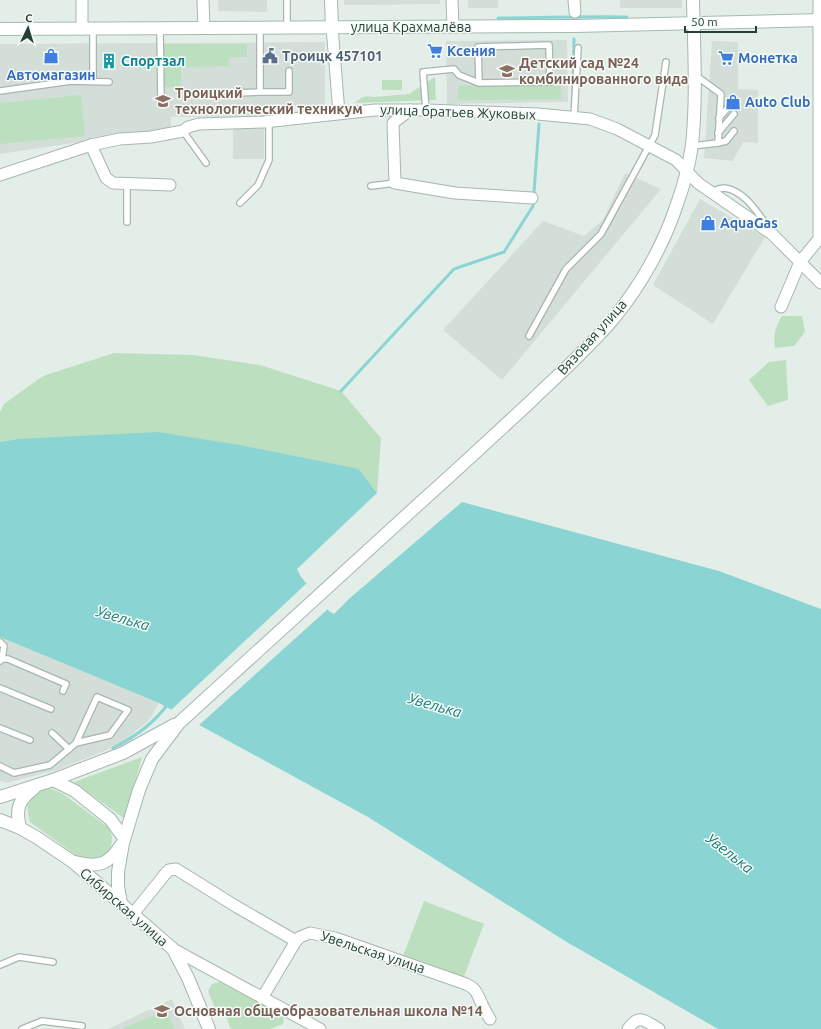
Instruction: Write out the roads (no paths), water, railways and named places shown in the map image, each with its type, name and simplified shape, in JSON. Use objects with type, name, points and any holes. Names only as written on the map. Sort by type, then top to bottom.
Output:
[{"type":"street","points":[[82,0],[88,29]]},
{"type":"street","points":[[203,0],[204,28]]},
{"type":"street","points":[[331,0],[339,113]]},
{"type":"street","points":[[452,0],[453,27]]},
{"type":"street","points":[[574,0],[575,12]]},
{"type":"street","name":"Вязовая улица","points":[[179,723],[579,356],[614,318],[640,281],[664,236],[677,206],[687,172],[692,146],[695,75],[693,0]]},
{"type":"street","points":[[781,307],[800,262],[820,239],[819,0]]},
{"type":"street","name":"улица Крахмалёва","points":[[0,29],[453,27],[693,24],[820,20]]},
{"type":"street","points":[[374,110],[393,123]]},
{"type":"street","name":"улица братьев Жуковых","points":[[0,175],[91,145],[120,139],[151,137],[183,131],[188,127],[199,124],[269,121],[374,110],[426,110],[538,114],[590,119],[617,129],[676,160],[709,192],[772,234],[784,244],[821,283]]},
{"type":"street","points":[[393,123],[410,110]]},
{"type":"street","points":[[393,123],[395,184],[455,194],[532,198]]},
{"type":"street","points":[[91,145],[106,178],[114,183],[170,185]]},
{"type":"street","points":[[0,797],[53,780],[123,753],[179,723]]},
{"type":"street","points":[[121,903],[118,886],[118,872],[124,840],[147,769],[152,759],[179,723]]},
{"type":"street","points":[[53,780],[75,791],[110,819],[124,840]]},
{"type":"street","points":[[20,828],[17,818],[18,808],[25,795],[38,784]]},
{"type":"street","name":"Сибирская улица","points":[[0,820],[20,828],[36,837],[72,862],[173,949],[188,978],[209,1029]]},
{"type":"street","points":[[72,862],[86,865],[103,864],[116,854],[124,840]]},
{"type":"street","points":[[133,914],[166,873],[172,869],[176,869],[296,941],[262,998]]},
{"type":"street","name":"Увельская улица","points":[[296,941],[300,937],[310,933],[335,938],[466,984],[473,988],[478,994],[481,1004],[490,1019]]},
{"type":"street","points":[[173,949],[262,998],[312,1028]]},
{"type":"street","points":[[628,1029],[632,1022],[642,1019],[659,1029]]},
{"type":"lane","points":[[287,0],[287,28]]},
{"type":"lane","points":[[160,28],[161,100]]},
{"type":"lane","points":[[260,28],[260,92]]},
{"type":"lane","points":[[88,29],[93,81]]},
{"type":"lane","points":[[426,110],[423,72],[454,69],[459,75],[479,83],[550,82],[549,46],[478,48],[479,83]]},
{"type":"lane","points":[[574,117],[578,48]]},
{"type":"lane","points":[[528,336],[566,269],[601,234],[655,136],[666,62]]},
{"type":"lane","points":[[235,93],[289,92],[289,71]]},
{"type":"lane","points":[[695,75],[721,94],[718,143]]},
{"type":"lane","points":[[0,91],[71,81],[109,82]]},
{"type":"lane","points":[[719,118],[734,102]]},
{"type":"lane","points":[[718,133],[734,114]]},
{"type":"lane","points":[[240,203],[258,185],[269,160],[269,121]]},
{"type":"lane","points":[[183,131],[206,163]]},
{"type":"lane","points":[[692,146],[726,141],[734,131]]},
{"type":"lane","points":[[127,183],[127,222]]},
{"type":"lane","points":[[370,186],[395,184]]},
{"type":"lane","points":[[0,642],[4,646],[1,660],[8,659],[66,684],[64,691]]},
{"type":"lane","points":[[0,688],[51,709]]},
{"type":"lane","points":[[0,766],[14,773],[50,765],[76,743],[97,697],[128,710],[110,735],[76,743]]},
{"type":"lane","points":[[0,728],[30,740]]},
{"type":"lane","points":[[52,733],[69,749]]},
{"type":"lane","points":[[0,965],[19,957],[53,962]]},
{"type":"lane","points":[[22,1029],[42,1021],[82,1026]]},
{"type":"water","name":"Увелька","points":[[159,432],[245,446],[359,469],[377,493],[297,569],[301,577],[329,611],[334,614],[350,598],[462,502],[719,571],[821,609],[821,1029],[718,1029],[565,941],[368,817],[159,703],[0,637],[0,442],[17,439]]},
{"type":"waterway","points":[[498,18],[627,17]]},
{"type":"waterway","points":[[573,93],[574,39]]},
{"type":"waterway","points":[[341,391],[454,269],[504,252],[533,206],[539,124]]},
{"type":"waterway","points":[[116,753],[113,748],[128,740],[143,729],[168,704]]},
{"type":"place","name":"Ксения","points":[[435,51]]},
{"type":"place","name":"Автомагазин","points":[[51,56]]},
{"type":"place","name":"Троицк 457101","points":[[270,56]]},
{"type":"place","name":"Монетка","points":[[726,58]]},
{"type":"place","name":"Спортзал","points":[[109,61]]},
{"type":"place","name":"Детский сад №24 комбинированного вида","points":[[507,71]]},
{"type":"place","name":"Троицкий технологический техникум","points":[[163,101]]},
{"type":"place","name":"Auto Club","points":[[733,102]]},
{"type":"place","name":"AquaGas","points":[[708,223]]},
{"type":"place","name":"Основная общеобразовательная школа №14","points":[[162,1011]]}]
